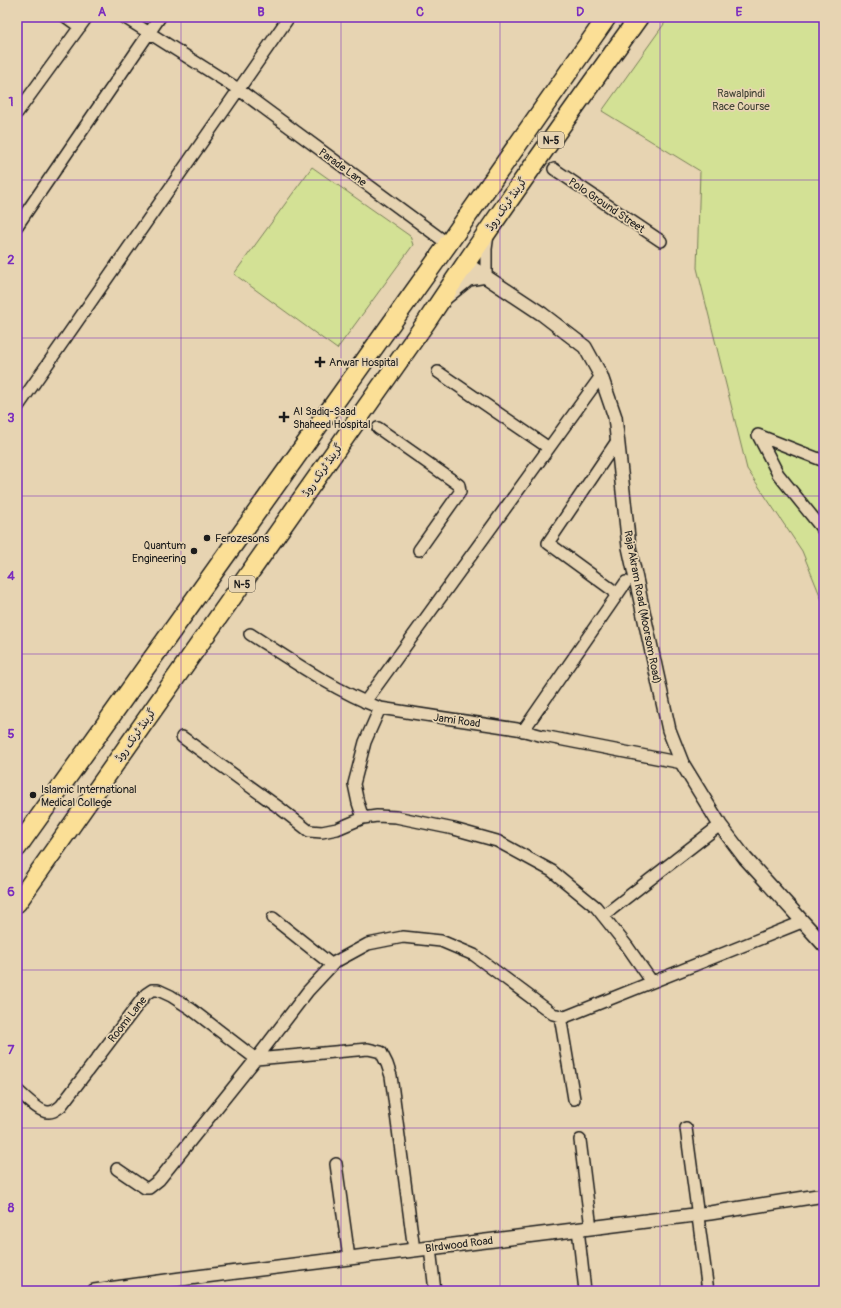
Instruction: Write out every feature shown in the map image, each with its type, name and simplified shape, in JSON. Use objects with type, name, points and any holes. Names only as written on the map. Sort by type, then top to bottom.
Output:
[{"type":"highway","name":"N-5","points":[[17,848],[448,244],[607,17]]},
{"type":"highway","name":"گرینڈ ٹرنک روڈ","points":[[17,903],[436,307],[488,229],[639,17]]},
{"type":"street","points":[[66,17],[80,27]]},
{"type":"street","points":[[17,114],[87,17]]},
{"type":"street","name":"Parade Lane","points":[[124,17],[238,89],[448,244]]},
{"type":"street","points":[[17,226],[160,17]]},
{"type":"street","points":[[17,408],[289,17]]},
{"type":"street","name":"Polo Ground Street","points":[[554,169],[660,241]]},
{"type":"street","points":[[436,307],[469,280],[486,277],[488,229]]},
{"type":"street","name":"Raja Akram Road (Moorsom Road)","points":[[465,263],[542,314],[585,347],[601,376],[615,417],[629,546],[669,730],[682,763],[720,825],[745,858],[802,922],[824,944]]},
{"type":"street","points":[[438,372],[549,448]]},
{"type":"street","points":[[365,702],[601,376]]},
{"type":"street","points":[[378,428],[459,485],[460,492],[419,550]]},
{"type":"street","points":[[824,461],[758,435],[778,474],[824,531]]},
{"type":"street","points":[[617,441],[548,543],[618,594]]},
{"type":"street","points":[[523,731],[626,582]]},
{"type":"street","name":"Jami Road","points":[[250,634],[330,684],[380,708],[523,731],[682,763]]},
{"type":"street","points":[[363,818],[354,784],[365,742],[380,708]]},
{"type":"street","points":[[182,737],[309,831],[322,832],[337,829],[363,818],[377,816],[396,817],[454,829],[497,841],[552,871],[596,906],[627,946],[652,982]]},
{"type":"street","points":[[603,916],[720,825]]},
{"type":"street","points":[[274,918],[332,965]]},
{"type":"street","points":[[117,1169],[145,1188],[149,1188],[159,1180],[256,1059],[308,990],[335,962],[368,944],[403,937],[442,941],[474,955],[553,1014],[565,1017],[802,922]]},
{"type":"street","name":"Roomi Lane","points":[[17,1090],[45,1112],[51,1113],[56,1110],[61,1106],[146,994],[152,990],[158,990],[165,993],[191,1009],[256,1059]]},
{"type":"street","points":[[560,1016],[574,1099]]},
{"type":"street","points":[[256,1059],[368,1049],[381,1052],[391,1076],[414,1250]]},
{"type":"street","points":[[686,1128],[708,1291]]},
{"type":"street","points":[[580,1140],[585,1229],[585,1291]]},
{"type":"street","points":[[336,1164],[349,1258]]},
{"type":"street","name":"BIrdwood Road","points":[[94,1291],[585,1229],[824,1195]]},
{"type":"street","points":[[430,1248],[435,1291]]},
{"type":"green space","name":"Rawalpindi Race Course","points":[[669,17],[824,17],[824,605],[802,551],[747,469],[697,268],[700,171],[602,111]]},
{"type":"green space","points":[[312,167],[410,236],[413,245],[337,349],[234,274]]},
{"type":"place","name":"Anwar Hospital","points":[[320,362]]},
{"type":"place","name":"Al Sadiq-Saad Shaheed Hospital","points":[[284,417]]},
{"type":"place","name":"Ferozesons","points":[[207,538]]},
{"type":"place","name":"Quantum Engineering","points":[[194,551]]},
{"type":"place","name":"Islamic International Medical College","points":[[33,795]]}]
